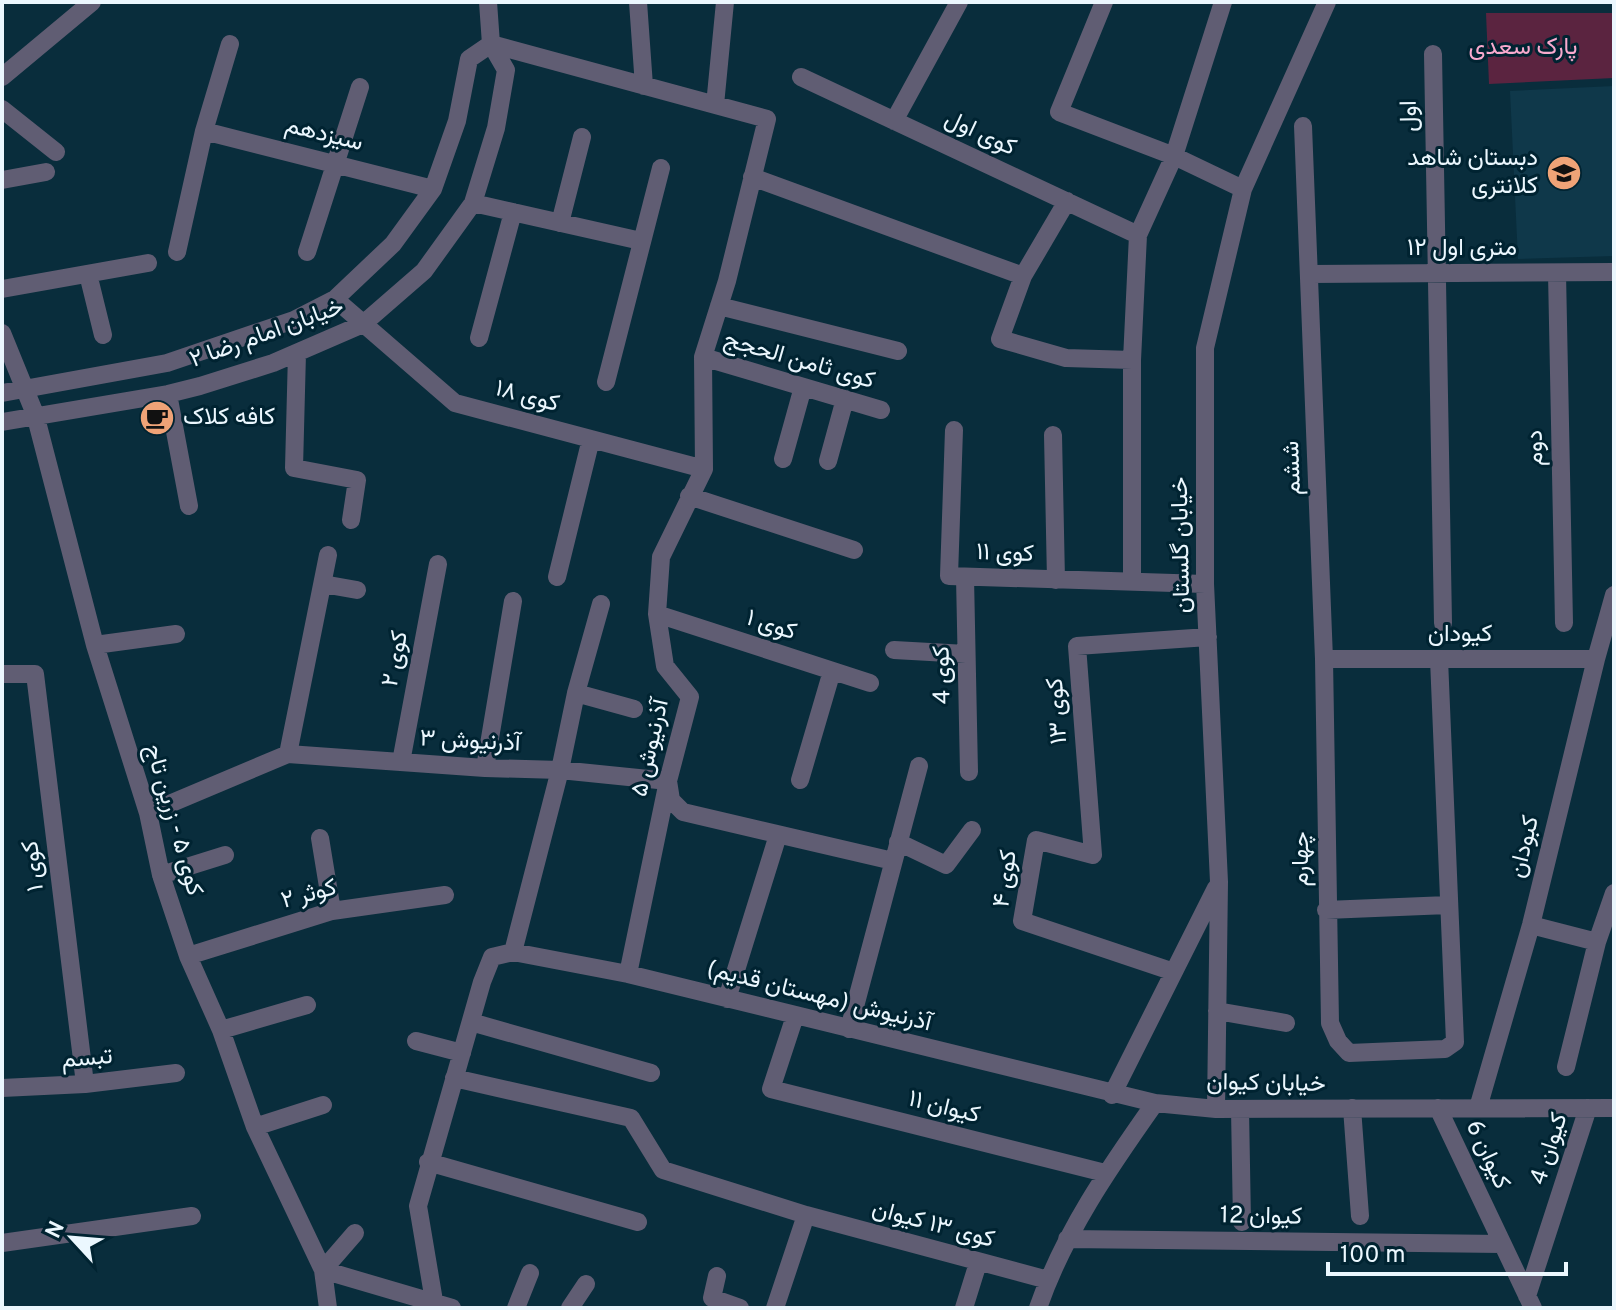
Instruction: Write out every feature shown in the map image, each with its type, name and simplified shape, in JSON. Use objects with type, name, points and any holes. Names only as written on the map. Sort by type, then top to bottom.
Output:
[{"type":"street","points":[[2,77],[92,2]]},
{"type":"street","name":"خیابان امام رضا ۲","points":[[2,422],[168,394],[258,368],[363,324],[424,271],[473,203],[496,128],[506,70],[491,44],[488,2]]},
{"type":"street","points":[[638,2],[644,86]]},
{"type":"street","points":[[715,105],[725,2]]},
{"type":"street","points":[[1104,2],[1059,112],[1174,156],[1243,189]]},
{"type":"street","points":[[1132,582],[1132,360],[1138,235],[1174,156],[1223,2]]},
{"type":"street","name":"خیابان گلستان","points":[[1216,1109],[1219,882],[1205,584],[1205,348],[1243,189],[1327,2]]},
{"type":"street","points":[[894,121],[953,4]]},
{"type":"street","points":[[177,252],[204,131],[230,44]]},
{"type":"street","points":[[491,44],[767,119],[703,357],[704,469]]},
{"type":"street","name":"خیابان امام رضا ۲","points":[[2,393],[167,363],[294,320],[335,299],[393,244],[433,189],[457,121],[469,59],[491,44]]},
{"type":"street","name":"اول","points":[[1433,54],[1437,274]]},
{"type":"street","name":"کوی اول","points":[[801,77],[1138,235]]},
{"type":"street","points":[[307,252],[360,87]]},
{"type":"street","points":[[2,109],[56,152]]},
{"type":"street","name":"ششم","points":[[1303,126],[1324,659]]},
{"type":"street","name":"سیزدهم","points":[[204,131],[337,162],[433,189]]},
{"type":"street","points":[[560,223],[582,137]]},
{"type":"street","points":[[606,382],[661,168]]},
{"type":"street","points":[[2,180],[46,172]]},
{"type":"street","points":[[752,177],[1023,276]]},
{"type":"street","points":[[1067,201],[1023,276],[1000,339],[1066,358],[1132,360]]},
{"type":"street","points":[[473,203],[641,241]]},
{"type":"street","points":[[479,338],[513,212]]},
{"type":"street","points":[[2,289],[148,263]]},
{"type":"street","name":"۱۲ متری اول","points":[[1310,274],[1614,272]]},
{"type":"street","name":"دوم","points":[[1557,273],[1564,623]]},
{"type":"street","points":[[88,274],[103,335]]},
{"type":"street","points":[[1437,274],[1443,623]]},
{"type":"street","name":"کوی ۱۸","points":[[335,299],[455,403],[704,469]]},
{"type":"street","points":[[719,306],[898,351]]},
{"type":"street","name":"کوی ۵ - زرین تاج","points":[[2,333],[35,414],[95,645],[148,813],[161,875],[188,956],[221,1030],[255,1127],[323,1270],[328,1308]]},
{"type":"street","points":[[297,353],[294,468],[357,480],[351,520]]},
{"type":"street","name":"کوی ثامن الحجج","points":[[703,357],[881,410]]},
{"type":"street","points":[[783,459],[803,387]]},
{"type":"street","points":[[168,394],[189,506]]},
{"type":"street","points":[[828,461],[845,399]]},
{"type":"street","name":"کوی ۱۱","points":[[954,430],[949,576],[1205,584]]},
{"type":"street","points":[[1053,435],[1056,580]]},
{"type":"street","points":[[557,577],[591,439]]},
{"type":"street","name":"آذرنیوش ۵","points":[[628,974],[668,781],[690,697],[665,666],[657,614],[661,557],[704,469]]},
{"type":"street","points":[[689,496],[854,550]]},
{"type":"street","points":[[288,754],[328,555]]},
{"type":"street","name":"کوی ۲","points":[[401,762],[438,564]]},
{"type":"street","name":"کوی 4","points":[[965,577],[969,772]]},
{"type":"street","points":[[323,584],[357,590]]},
{"type":"street","name":"کبودان","points":[[1478,1108],[1531,925],[1614,595]]},
{"type":"street","points":[[485,768],[513,601]]},
{"type":"street","points":[[443,1305],[418,1206],[428,1162],[492,957],[513,952],[560,770],[576,693],[601,604]]},
{"type":"street","name":"کوی ۱","points":[[657,614],[870,683]]},
{"type":"street","points":[[95,645],[176,634]]},
{"type":"street","name":"کوی ۱۳","points":[[1093,855],[1077,646],[1208,637]]},
{"type":"street","points":[[894,650],[966,654]]},
{"type":"street","name":"کیودان","points":[[1324,659],[1596,659]]},
{"type":"street","name":"چهارم","points":[[1324,659],[1330,1023],[1338,1041],[1349,1053],[1445,1049],[1455,1042],[1448,905]]},
{"type":"street","points":[[1326,910],[1448,905],[1439,659]]},
{"type":"street","points":[[800,780],[832,671]]},
{"type":"street","name":"کوی ۱","points":[[2,674],[35,674],[85,1084]]},
{"type":"street","points":[[576,693],[634,709]]},
{"type":"street","name":"آذرنیوش ۳","points":[[148,813],[288,754],[485,768],[560,770],[668,781]]},
{"type":"street","points":[[849,1029],[919,766]]},
{"type":"street","points":[[668,781],[671,800],[683,812],[893,861]]},
{"type":"street","points":[[898,842],[946,865],[972,830]]},
{"type":"street","points":[[727,999],[778,835]]},
{"type":"street","points":[[320,838],[332,911]]},
{"type":"street","name":"کوی ۴","points":[[1093,855],[1036,840],[1022,921],[1174,972]]},
{"type":"street","points":[[161,875],[225,855]]},
{"type":"street","points":[[1112,1095],[1219,882]]},
{"type":"street","points":[[1566,1067],[1597,942],[1614,893]]},
{"type":"street","name":"کوثر ۲","points":[[188,956],[332,911],[445,895]]},
{"type":"street","points":[[1531,925],[1597,942]]},
{"type":"street","name":"آذرنیوش (مهستان قدیم)","points":[[513,952],[628,974],[1112,1095],[1155,1103]]},
{"type":"street","points":[[221,1030],[307,1005]]},
{"type":"street","points":[[1217,1011],[1286,1023]]},
{"type":"street","name":"کیوان ۱۱","points":[[795,1016],[771,1089],[1105,1173]]},
{"type":"street","points":[[471,1022],[651,1073]]},
{"type":"street","points":[[416,1041],[462,1053]]},
{"type":"street","name":"تبسم","points":[[2,1088],[85,1084],[176,1073]]},
{"type":"street","name":"کوی ۱۳ کیوان","points":[[454,1078],[631,1118],[663,1170],[806,1215],[1048,1280]]},
{"type":"street","points":[[1038,1308],[1067,1239],[1105,1173],[1155,1103]]},
{"type":"street","name":"خیابان کیوان","points":[[1155,1103],[1216,1109],[1614,1108]]},
{"type":"street","points":[[255,1127],[323,1105]]},
{"type":"street","points":[[1352,1108],[1360,1216]]},
{"type":"street","name":"کیوان 6","points":[[1438,1108],[1530,1302]]},
{"type":"street","name":"کیوان 4","points":[[1530,1302],[1588,1108]]},
{"type":"street","points":[[1240,1109],[1242,1222]]},
{"type":"street","points":[[428,1162],[638,1222]]},
{"type":"street","points":[[775,1308],[806,1215]]},
{"type":"street","points":[[2,1243],[192,1216]]},
{"type":"street","points":[[355,1233],[323,1270],[443,1305]]},
{"type":"street","name":"کیوان 12","points":[[1067,1239],[1502,1244]]},
{"type":"street","points":[[964,1308],[978,1263]]},
{"type":"street","points":[[516,1308],[530,1273]]},
{"type":"street","points":[[717,1276],[712,1298],[740,1308]]},
{"type":"street","points":[[570,1308],[586,1284]]},
{"type":"shaded area","name":"دبستان شاهد کلانتری","points":[[1614,86],[1614,256],[1518,259],[1510,91]]},
{"type":"green space","name":"پارک سعدی","points":[[1486,13],[1614,13],[1614,78],[1489,84]]},
{"type":"place","name":"دبستان شاهد کلانتری","points":[[1564,173]]},
{"type":"place","name":"کافه کلاک","points":[[157,418]]}]
